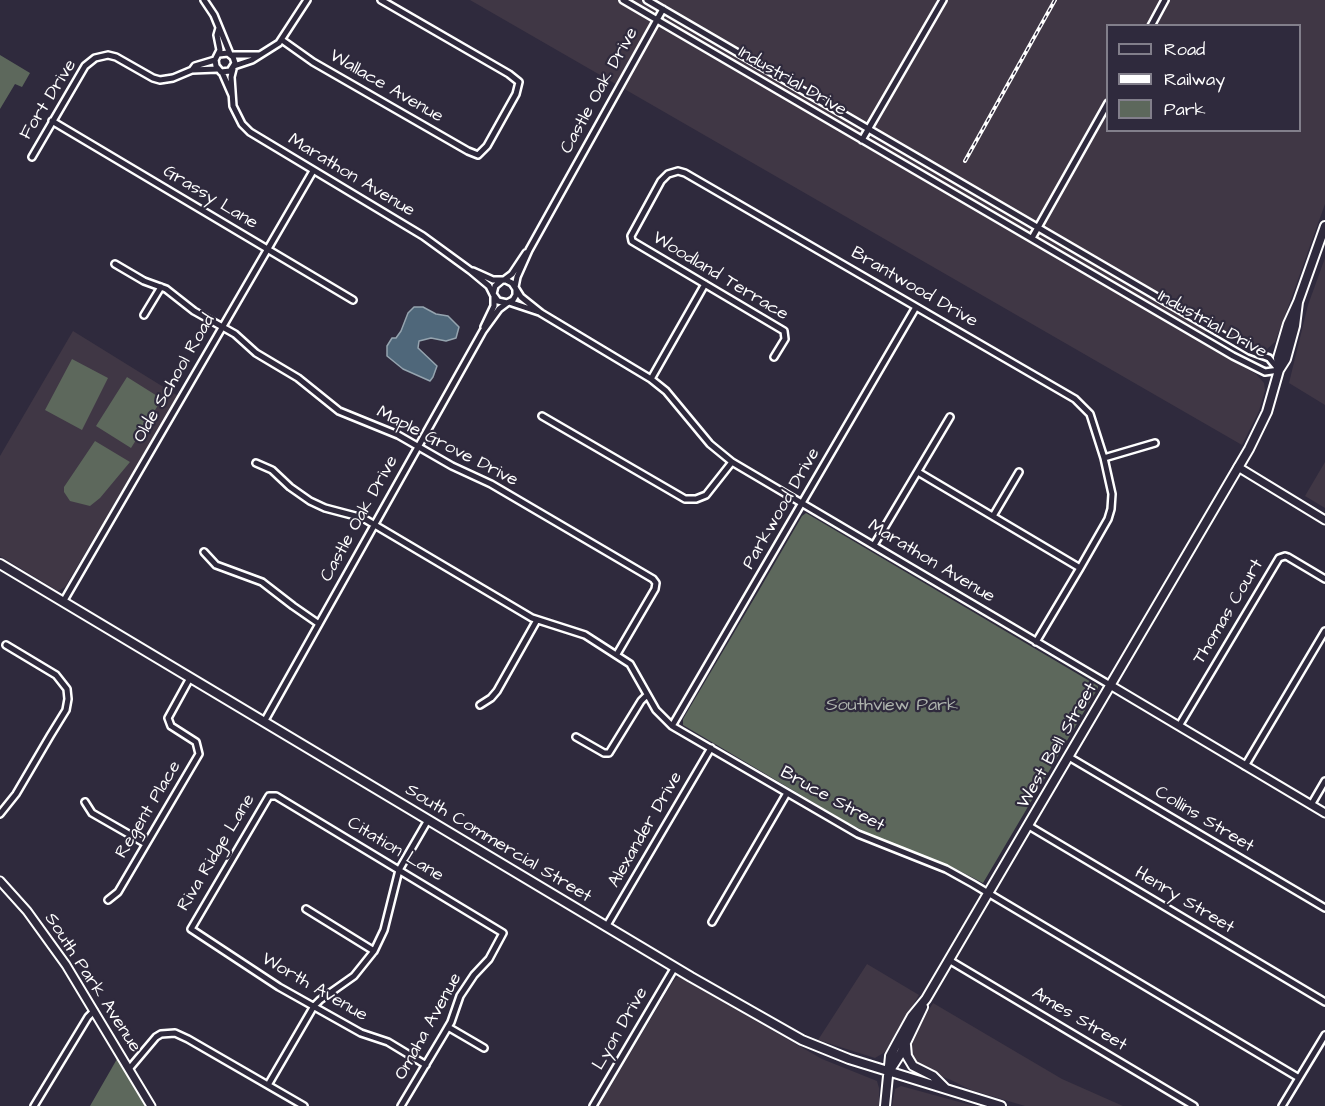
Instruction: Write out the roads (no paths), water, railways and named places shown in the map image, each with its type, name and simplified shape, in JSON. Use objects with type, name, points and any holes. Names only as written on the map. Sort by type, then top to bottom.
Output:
[{"type":"main road","points":[[1238,467],[1250,449],[1267,412],[1279,370],[1278,357],[1288,324],[1325,226]]},
{"type":"main road","name":"West Bell Street","points":[[889,1071],[906,1044],[926,999],[1238,467]]},
{"type":"main road","name":"South Commercial Street","points":[[0,564],[606,927],[802,1040],[849,1059],[1000,1106]]},
{"type":"main road","name":"West Bell Street","points":[[889,1071],[890,1056],[912,1016],[926,999]]},
{"type":"main road","points":[[906,1044],[907,1056],[913,1066],[933,1076],[946,1089]]},
{"type":"main road","points":[[885,1106],[889,1071]]},
{"type":"street","points":[[204,0],[214,15],[235,62],[233,68]]},
{"type":"street","points":[[219,28],[217,57],[220,71],[227,72],[275,47],[282,40],[307,0]]},
{"type":"street","name":"Wallace Avenue","points":[[282,40],[313,62],[478,155],[487,146],[516,94],[519,82],[381,0]]},
{"type":"street","name":"Industrial Drive","points":[[622,0],[1240,361],[1265,372],[1279,370]]},
{"type":"street","name":"Industrial Drive","points":[[647,0],[1241,346],[1269,358],[1279,370]]},
{"type":"street","points":[[862,140],[943,0]]},
{"type":"street","points":[[1153,24],[1165,0]]},
{"type":"street","name":"Castle Oak Drive","points":[[516,288],[517,277],[529,250],[663,9]]},
{"type":"street","points":[[217,57],[231,54],[259,55]]},
{"type":"street","name":"Fort Drive","points":[[32,157],[85,66],[101,56],[116,57],[156,79],[167,80],[192,70],[220,71]]},
{"type":"street","name":"Fort Drive","points":[[192,70],[195,66],[217,57]]},
{"type":"street","name":"Marathon Avenue","points":[[233,68],[232,95],[235,111],[242,124],[250,132],[406,226],[471,271],[489,286],[494,295]]},
{"type":"street","name":"Marathon Avenue","points":[[220,71],[232,95]]},
{"type":"street","points":[[1032,238],[1106,105]]},
{"type":"street","name":"Grassy Lane","points":[[52,121],[353,300]]},
{"type":"street","name":"Olde School Road","points":[[63,602],[313,171]]},
{"type":"street","name":"Woodland Terrace","points":[[678,171],[668,174],[661,181],[631,238],[634,244],[784,331],[785,339],[774,357]]},
{"type":"street","name":"Brantwood Drive","points":[[678,171],[1081,403],[1092,418],[1104,458],[1112,494],[1111,509],[1108,519],[1036,642]]},
{"type":"street","name":"Castle Oak Drive","points":[[502,280],[512,274],[521,258],[529,250]]},
{"type":"street","name":"Maple Grove Drive","points":[[115,264],[144,281],[161,287],[194,311],[244,340],[261,357],[298,378],[339,411],[418,446],[452,466],[491,484],[655,581],[655,589],[617,654]]},
{"type":"street","name":"Marathon Avenue","points":[[471,271],[492,280],[502,280]]},
{"type":"street","points":[[502,280],[511,282],[516,288],[515,297],[508,303],[498,301],[494,295],[495,286],[502,280]]},
{"type":"street","points":[[651,379],[705,284]]},
{"type":"street","points":[[144,315],[161,287]]},
{"type":"street","name":"Marathon Avenue","points":[[516,288],[521,297],[541,312],[651,379],[675,399],[710,444],[732,462],[1325,813]]},
{"type":"street","name":"Castle Oak Drive","points":[[264,722],[483,331],[494,306],[494,295]]},
{"type":"street","name":"Castle Oak Drive","points":[[483,331],[499,309],[508,303]]},
{"type":"street","name":"Marathon Avenue","points":[[508,303],[541,312]]},
{"type":"street","name":"Parkwood Drive","points":[[672,726],[916,307]]},
{"type":"street","points":[[543,416],[685,499],[696,499],[706,495],[732,462]]},
{"type":"street","points":[[874,545],[950,417]]},
{"type":"street","points":[[1104,458],[1155,443]]},
{"type":"street","name":"Bruce Street","points":[[256,464],[272,470],[310,501],[358,516],[537,620],[579,632],[617,654],[630,664],[656,710],[672,726],[866,838],[946,869],[989,893],[1299,1078]]},
{"type":"street","points":[[1238,467],[1325,520]]},
{"type":"street","points":[[918,472],[1080,568]]},
{"type":"street","points":[[993,516],[1019,472]]},
{"type":"street","points":[[204,552],[216,565],[262,582],[319,624]]},
{"type":"street","name":"Thomas Court","points":[[1179,726],[1279,558],[1288,557],[1325,579]]},
{"type":"street","points":[[480,705],[497,691],[537,620]]},
{"type":"street","points":[[1245,765],[1325,631]]},
{"type":"street","points":[[0,814],[15,794],[66,710],[68,699],[67,689],[60,679],[6,645]]},
{"type":"street","name":"Regent Place","points":[[108,900],[118,892],[199,753],[196,742],[171,726],[168,718],[190,678]]},
{"type":"street","points":[[576,737],[604,753],[609,753],[647,695]]},
{"type":"street","name":"Alexander Drive","points":[[606,927],[711,748]]},
{"type":"street","name":"Collins Street","points":[[1069,757],[1325,909]]},
{"type":"street","points":[[1311,805],[1325,781]]},
{"type":"street","points":[[712,921],[787,793]]},
{"type":"street","name":"Citation Lane","points":[[271,795],[503,933]]},
{"type":"street","name":"Riva Ridge Lane","points":[[191,929],[267,798],[271,795]]},
{"type":"street","points":[[85,802],[92,813],[146,844]]},
{"type":"street","points":[[268,1085],[314,1006],[354,976],[374,951],[384,930],[399,870],[428,820]]},
{"type":"street","name":"Henry Street","points":[[1029,826],[1325,1002]]},
{"type":"street","name":"South Park Avenue","points":[[0,881],[45,935],[151,1106]]},
{"type":"street","points":[[306,909],[374,951]]},
{"type":"street","name":"Worth Avenue","points":[[191,929],[265,979],[361,1033],[388,1042],[426,1065]]},
{"type":"street","name":"Omaha Avenue","points":[[401,1106],[448,1027],[460,996],[474,975],[489,959],[503,933]]},
{"type":"street","name":"Ames Street","points":[[949,960],[1194,1106]]},
{"type":"street","name":"Lyon Drive","points":[[593,1106],[675,967]]},
{"type":"street","points":[[34,1106],[79,1031],[94,1011]]},
{"type":"street","points":[[448,1027],[484,1048]]},
{"type":"street","points":[[129,1069],[156,1037],[161,1034],[175,1033],[188,1038],[304,1106]]},
{"type":"street","points":[[1282,1106],[1325,1035]]},
{"type":"water","points":[[414,307],[423,307],[436,314],[448,316],[459,327],[456,338],[446,341],[431,338],[419,341],[418,348],[437,366],[430,381],[403,369],[387,356],[387,346],[392,338],[396,338],[401,331],[408,313]]},
{"type":"railway","points":[[965,161],[1055,0]]},
{"type":"park label","name":"Southview Park","points":[[892,706]]}]
